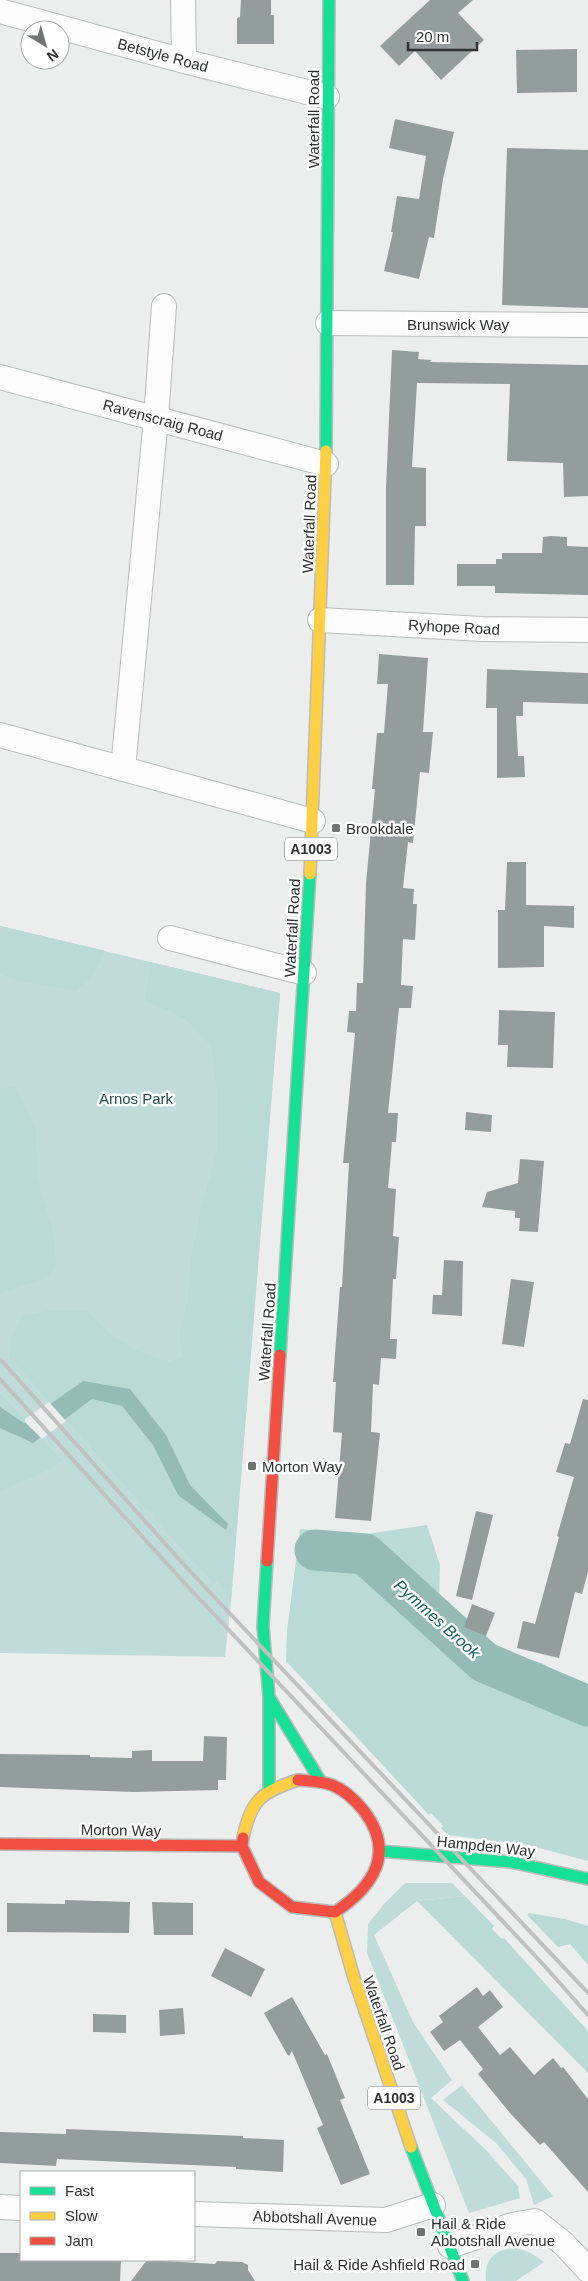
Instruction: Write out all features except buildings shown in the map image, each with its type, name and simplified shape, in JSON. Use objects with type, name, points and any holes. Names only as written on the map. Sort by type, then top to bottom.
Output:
[{"type":"main road","name":"Waterfall Road","points":[[321,1782],[269,1697],[263,1626],[313,821],[326,464],[329,0]]},
{"type":"main road","points":[[269,1697],[270,1790]]},
{"type":"main road","points":[[298,1780],[321,1782],[338,1788],[357,1804],[374,1824],[380,1851],[373,1874],[361,1893],[335,1912],[292,1907],[259,1882],[242,1846],[247,1819],[255,1805],[270,1790],[298,1780]]},
{"type":"main road","name":"Morton Way","points":[[0,1844],[242,1846]]},
{"type":"main road","name":"Hampden Way","points":[[380,1851],[530,1865],[588,1879]]},
{"type":"main road","name":"Waterfall Road","points":[[335,1912],[370,2029],[433,2205],[463,2281]]},
{"type":"street","points":[[183,0],[184,61]]},
{"type":"street","name":"Betstyle Road","points":[[0,11],[184,61],[327,97]]},
{"type":"street","points":[[123,769],[156,418],[164,306]]},
{"type":"street","name":"Brunswick Way","points":[[328,323],[588,325]]},
{"type":"street","name":"Ravenscraig Road","points":[[0,377],[326,464]]},
{"type":"street","name":"Ryhope Road","points":[[320,620],[482,629],[588,630]]},
{"type":"street","points":[[0,735],[313,821]]},
{"type":"street","points":[[170,938],[304,972]]},
{"type":"street","name":"Abbotshall Avenue","points":[[195,2214],[386,2220],[433,2205]]},
{"type":"street","points":[[0,2207],[20,2208]]},
{"type":"street","points":[[450,2246],[512,2225],[535,2221],[564,2244],[588,2270]]},
{"type":"green space","name":"Arnos Park","points":[[0,926],[280,993],[225,1657],[0,1653]]},
{"type":"green space","points":[[405,1883],[452,1883],[465,1896],[417,1901],[374,1935],[413,2022],[452,2080],[431,2098],[486,2150],[518,2186],[520,2198],[469,2213],[367,1953],[368,1924],[383,1905]]},
{"type":"green space","points":[[462,2085],[553,2196],[534,2205],[526,2179],[496,2143],[443,2100]]},
{"type":"green space","points":[[517,2248],[531,2253],[544,2262],[516,2281],[486,2281],[487,2266],[492,2256],[503,2250]]},
{"type":"shaded area","points":[[0,926],[106,951],[91,978],[75,991],[20,981],[0,974]]},
{"type":"shaded area","points":[[150,962],[280,993],[231,1601],[224,1593],[226,1591],[217,1581],[214,1584],[153,1517],[155,1515],[149,1509],[147,1510],[35,1384],[9,1358],[12,1335],[24,1316],[51,1310],[87,1311],[112,1335],[138,1351],[169,1362],[182,1357],[180,1334],[188,1299],[191,1259],[201,1208],[218,1148],[218,1096],[211,1046],[185,1019],[145,1000]]},
{"type":"shaded area","points":[[15,1086],[36,1130],[37,1178],[52,1227],[57,1267],[44,1279],[0,1293],[0,1089]]},
{"type":"shaded area","points":[[83,1381],[130,1389],[166,1435],[190,1485],[228,1524],[226,1530],[178,1495],[153,1445],[122,1406],[92,1399],[33,1443],[0,1428],[0,1407],[24,1423]]},
{"type":"shaded area","points":[[0,1393],[62,1461],[42,1473],[0,1491]]},
{"type":"shaded area","points":[[427,1525],[440,1565],[438,1636],[542,1663],[588,1691],[588,1861],[528,1845],[448,1835],[441,1828],[443,1826],[431,1813],[429,1815],[286,1661],[287,1631],[300,1529],[367,1534]]},
{"type":"shaded area","points":[[465,1896],[494,1926],[492,1929],[502,1939],[504,1938],[588,2031],[588,2073],[417,1901]]},
{"type":"shaded area","points":[[529,1913],[565,1919],[588,1926],[588,1965],[570,1944],[558,1947],[527,1915]]},
{"type":"pier","points":[[49,1402],[66,1421],[42,1439],[25,1422],[25,1419]]},
{"type":"waterway","name":"Pymmes Brook","points":[[315,1550],[365,1554],[484,1662],[588,1706]]},
{"type":"railway","points":[[0,1359],[186,1567],[588,1993]]},
{"type":"railway","points":[[0,1379],[178,1576],[541,1962],[588,2015]]},
{"type":"traffic: fast","points":[[326,451],[329,0]]},
{"type":"traffic: fast","points":[[280,1355],[310,874]]},
{"type":"traffic: fast","points":[[267,1561],[263,1626],[269,1697],[269,1790]]},
{"type":"traffic: fast","points":[[269,1697],[321,1782]]},
{"type":"traffic: fast","points":[[380,1851],[511,1862],[588,1879]]},
{"type":"traffic: fast","points":[[411,2147],[463,2281]]},
{"type":"traffic: slow","points":[[310,874],[326,451]]},
{"type":"traffic: slow","points":[[243,1838],[250,1814],[260,1799],[267,1793],[298,1780]]},
{"type":"traffic: slow","points":[[335,1912],[354,1978],[411,2147]]},
{"type":"traffic: jam","points":[[267,1561],[280,1355]]},
{"type":"traffic: jam","points":[[243,1838],[242,1846],[259,1882],[292,1907],[335,1912],[360,1892],[376,1868],[379,1855],[378,1841],[373,1826],[361,1807],[341,1790],[324,1783],[298,1780]]},
{"type":"traffic: jam","points":[[0,1844],[242,1846]]},
{"type":"place","name":"Brookdale","points":[[336,828]]},
{"type":"place","name":"Morton Way","points":[[252,1466]]},
{"type":"place","name":"Hail & Ride Abbotshall Avenue","points":[[421,2232]]},
{"type":"place","name":"Hail & Ride Ashfield Road","points":[[475,2264]]}]
